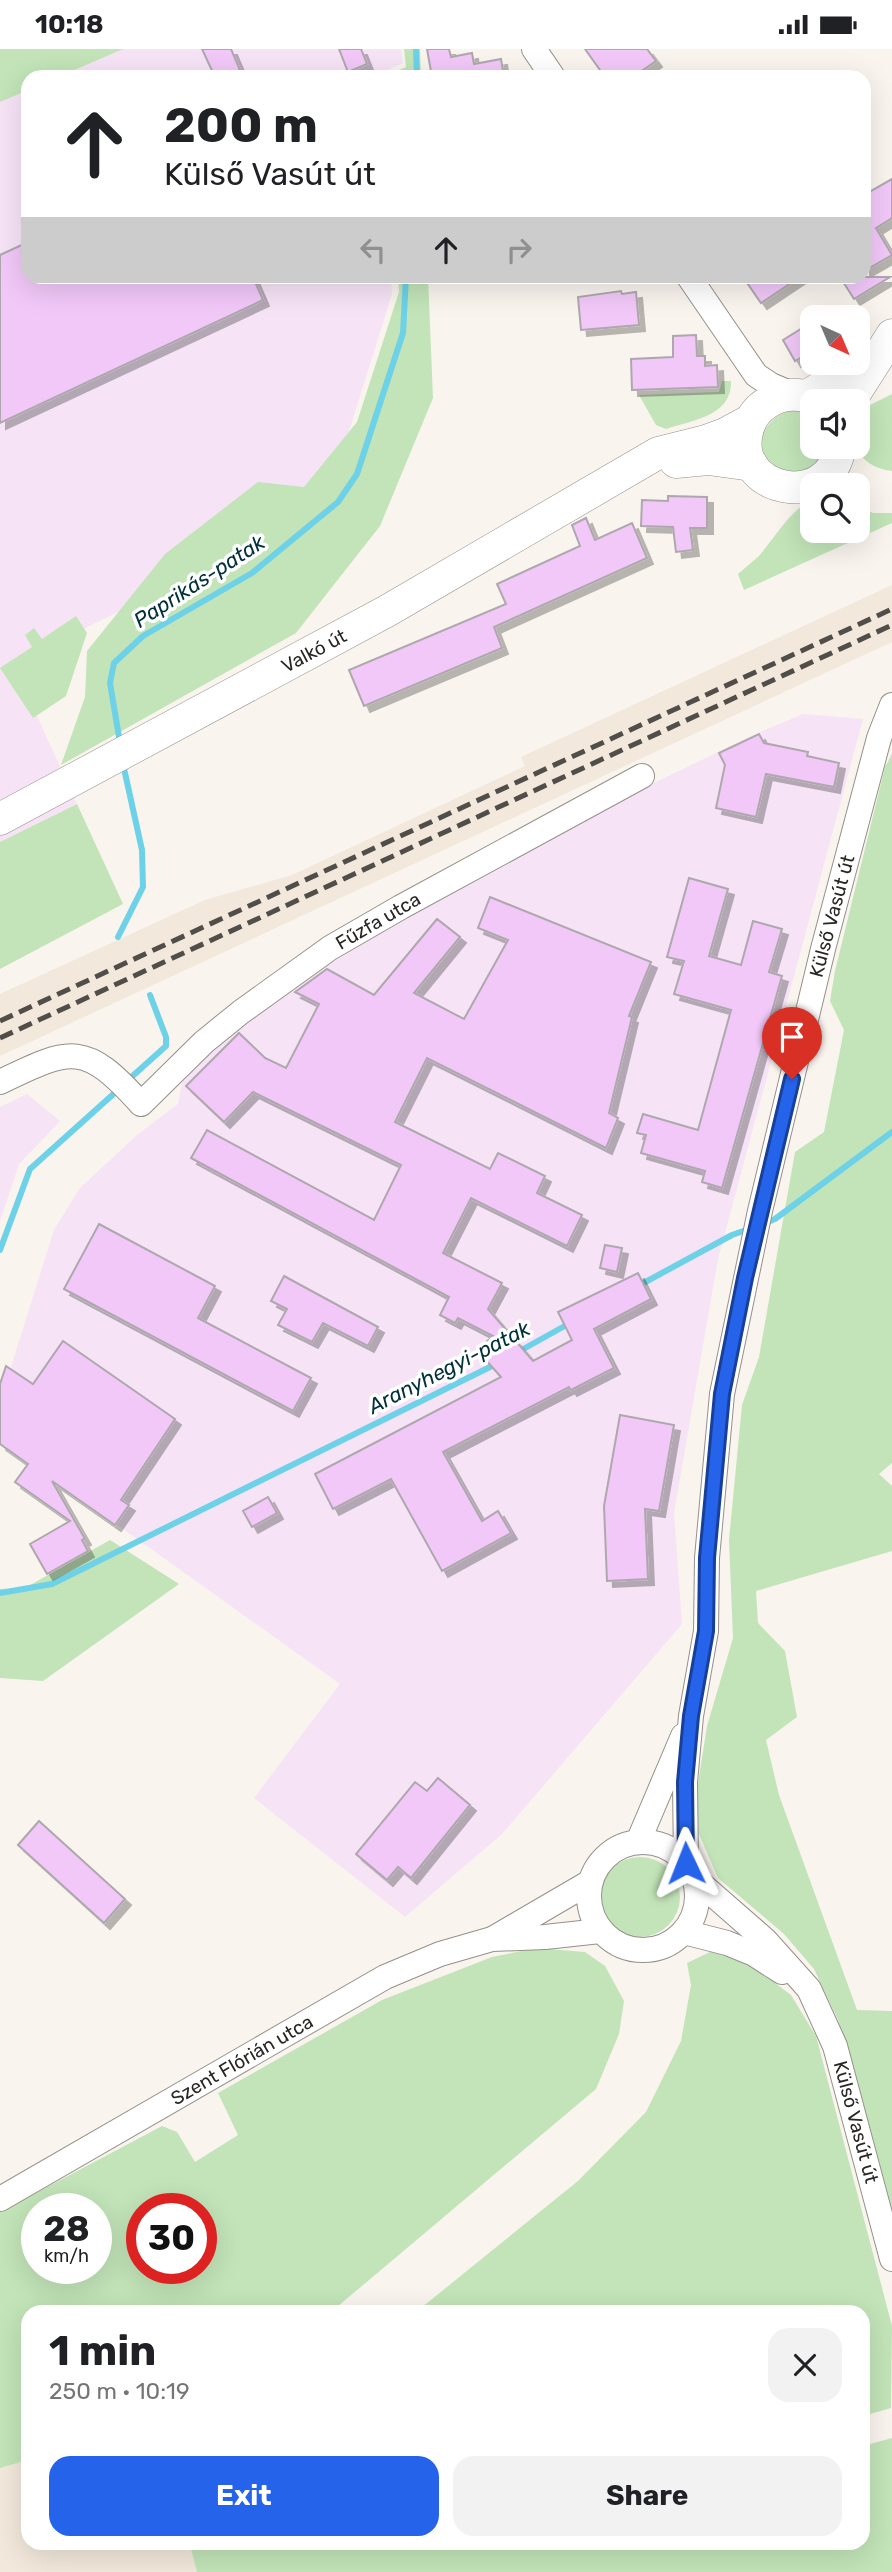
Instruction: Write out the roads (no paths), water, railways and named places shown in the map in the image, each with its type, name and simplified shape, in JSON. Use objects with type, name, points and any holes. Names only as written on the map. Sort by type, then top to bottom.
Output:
[{"type":"street","points":[[534,49],[548,70]]},
{"type":"street","points":[[694,284],[751,369],[771,385],[800,395]]},
{"type":"street","points":[[857,389],[892,333]]},
{"type":"street","name":"Valkó út","points":[[870,351],[892,333]]},
{"type":"street","points":[[751,369],[757,393],[746,443],[752,465],[766,480],[780,487],[807,487],[829,472],[836,459]]},
{"type":"street","name":"Valkó út","points":[[818,389],[842,375]]},
{"type":"street","name":"Valkó út","points":[[0,819],[387,611],[658,453],[725,434],[777,397],[800,397]]},
{"type":"street","points":[[623,473],[685,460],[708,459],[752,465]]},
{"type":"street","name":"Külső Vasút út","points":[[691,1716],[706,1631],[707,1558],[722,1394],[753,1241],[823,949],[879,739],[892,705]]},
{"type":"street","name":"Fűzfa utca","points":[[0,1082],[38,1063],[60,1056],[82,1057],[106,1069],[135,1098],[241,1012],[330,948],[642,776]]},
{"type":"street","points":[[638,1842],[691,1716]]},
{"type":"street","points":[[690,1870],[674,1852],[659,1844],[638,1842],[622,1846],[606,1856],[590,1882],[590,1912],[600,1931],[618,1945],[643,1951],[664,1946],[684,1932],[695,1912],[697,1894],[690,1870],[685,1782],[691,1716]]},
{"type":"street","name":"Külső Vasút út","points":[[690,1870],[765,1940],[809,1989],[835,2046],[892,2259]]},
{"type":"street","name":"Szent Flórián utca","points":[[492,1939],[590,1882]]},
{"type":"street","name":"Szent Flórián utca","points":[[0,2199],[385,1977],[440,1954],[492,1939],[600,1931]]},
{"type":"street","points":[[684,1932],[727,1943],[754,1954],[809,1989]]},
{"type":"waterway","name":"Paprikás-patak","points":[[416,49],[417,70]]},
{"type":"waterway","name":"Paprikás-patak","points":[[120,743],[110,683],[114,663],[143,636],[252,573],[338,502],[357,474],[403,333],[406,284]]},
{"type":"waterway","name":"Paprikás-patak","points":[[118,937],[143,887],[142,850],[123,764]]},
{"type":"waterway","name":"Paprikás-patak","points":[[127,1081],[166,1046],[166,1037],[150,995]]},
{"type":"waterway","name":"Paprikás-patak","points":[[0,1250],[30,1169],[119,1089]]},
{"type":"waterway","name":"Aranyhegyi-patak","points":[[763,1224],[775,1219],[892,1132]]},
{"type":"waterway","name":"Aranyhegyi-patak","points":[[638,1286],[732,1235],[749,1229]]},
{"type":"waterway","name":"Aranyhegyi-patak","points":[[518,1352],[570,1323]]},
{"type":"waterway","name":"Aranyhegyi-patak","points":[[0,1593],[52,1584],[496,1364]]},
{"type":"railway","points":[[0,1021],[892,609]]},
{"type":"railway","points":[[0,1038],[892,625]]}]
